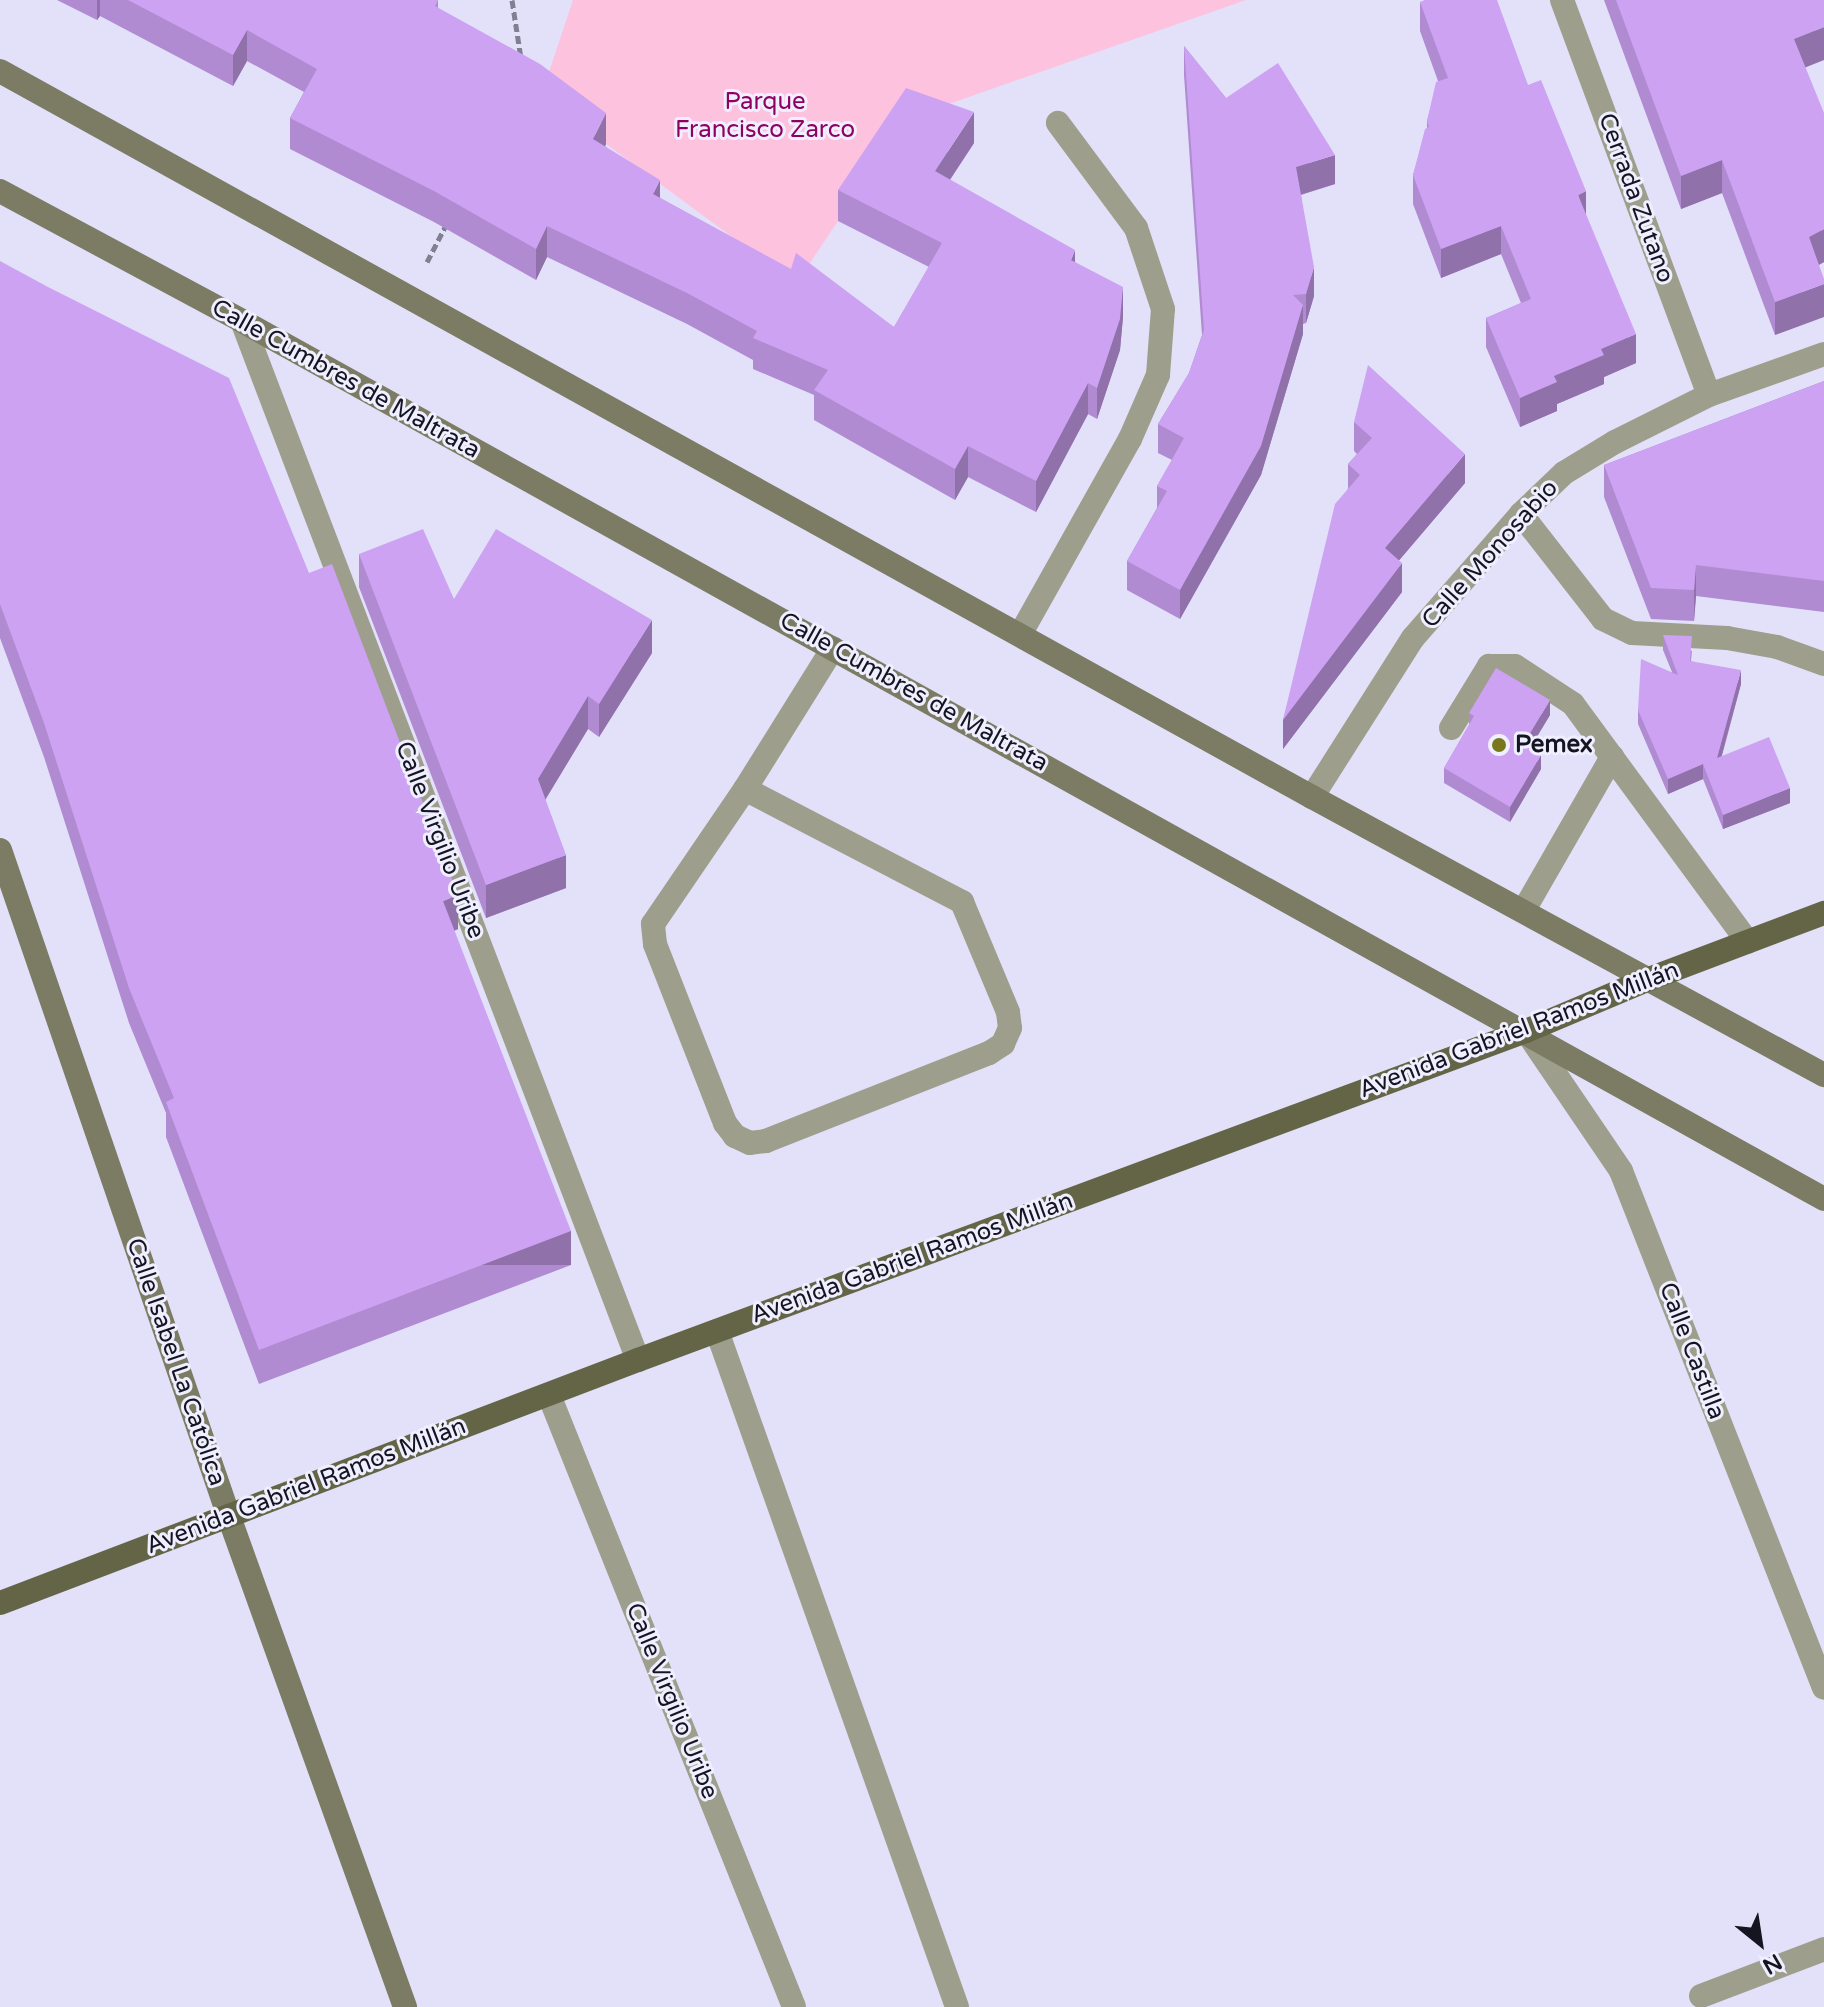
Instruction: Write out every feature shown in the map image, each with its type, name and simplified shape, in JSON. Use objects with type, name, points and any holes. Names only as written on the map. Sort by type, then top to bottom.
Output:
[{"type":"main road","points":[[0,71],[1021,633],[1312,797],[1824,1075]]},
{"type":"main road","name":"Calle Cumbres de Maltrata","points":[[0,191],[242,321],[1824,1199]]},
{"type":"main road","name":"Calle Isabel La Católica","points":[[0,850],[228,1514],[405,2007]]},
{"type":"main road","name":"Avenida Gabriel Ramos Millán","points":[[0,1603],[638,1360],[1526,1031],[1649,979],[1824,913]]},
{"type":"street","name":"Cerrada Zutano","points":[[1562,0],[1709,395]]},
{"type":"street","points":[[1021,633],[1130,439],[1158,375],[1163,309],[1136,228],[1058,123]]},
{"type":"street","name":"Calle Virgilio Uribe","points":[[242,321],[638,1360]]},
{"type":"street","name":"Calle Monosabio","points":[[1312,797],[1413,638],[1521,514],[1564,473],[1615,442],[1709,395],[1824,354]]},
{"type":"street","points":[[1521,514],[1603,619],[1632,633],[1727,638],[1777,647],[1824,664]]},
{"type":"street","points":[[745,789],[962,902],[1008,1012],[1010,1028],[1003,1044],[989,1053],[766,1141],[750,1143],[735,1136],[725,1123],[652,935],[658,915],[745,789],[833,648]]},
{"type":"street","points":[[1451,728],[1489,666],[1515,666],[1573,704],[1748,942]]},
{"type":"street","points":[[1524,910],[1612,757]]},
{"type":"street","name":"Calle Castilla","points":[[1526,1031],[1621,1171],[1824,1688]]},
{"type":"street","points":[[717,1331],[957,2007]]},
{"type":"street","name":"Calle Virgilio Uribe","points":[[549,1395],[794,2007]]},
{"type":"street","points":[[1701,1996],[1824,1949]]},
{"type":"path","points":[[512,0],[522,62]]},
{"type":"path","points":[[409,295],[452,213]]},
{"type":"green space","name":"Parque Francisco Zarco","points":[[573,0],[1246,0],[906,119],[796,284],[541,96]]},
{"type":"building","points":[[128,0],[438,0],[435,6],[540,64],[606,113],[593,139],[660,180],[653,194],[791,269],[796,253],[894,327],[942,243],[838,190],[906,88],[974,112],[935,171],[1075,250],[1071,260],[1123,287],[1120,319],[1097,388],[1088,383],[1036,481],[968,446],[955,469],[814,390],[828,370],[753,338],[757,331],[687,293],[547,226],[536,249],[434,191],[290,118],[317,69],[247,30],[233,55]]},
{"type":"building","points":[[1497,0],[1528,85],[1541,80],[1586,191],[1578,195],[1636,334],[1601,349],[1604,355],[1554,376],[1557,382],[1520,398],[1486,318],[1531,299],[1501,226],[1441,249],[1413,175],[1425,129],[1429,127],[1427,121],[1436,82],[1448,78],[1420,2]]},
{"type":"building","points":[[1616,0],[1824,0],[1824,27],[1794,39],[1824,113],[1824,229],[1809,237],[1824,284],[1775,302],[1722,160],[1681,176]]},
{"type":"building","points":[[1184,46],[1226,98],[1278,63],[1335,155],[1296,167],[1314,267],[1306,294],[1293,295],[1303,305],[1261,446],[1180,590],[1127,561],[1167,491],[1157,486],[1184,438],[1158,424],[1189,373],[1204,330]]},
{"type":"building","points":[[0,261],[229,378],[309,573],[332,564],[458,895],[443,901],[571,1231],[259,1350],[166,1102],[174,1098],[129,988],[44,723],[0,604]]},
{"type":"building","points":[[1368,365],[1465,454],[1385,548],[1402,563],[1283,720],[1335,504],[1360,475],[1348,464],[1372,438],[1354,422]]},
{"type":"building","points":[[1824,381],[1824,581],[1696,565],[1694,590],[1651,588],[1604,465]]},
{"type":"building","points":[[423,529],[454,599],[496,529],[652,620],[599,704],[588,696],[538,779],[566,855],[486,885],[359,554]]},
{"type":"building","points":[[1663,635],[1692,636],[1690,661],[1741,670],[1717,758],[1769,737],[1790,788],[1723,815],[1703,764],[1668,779],[1638,710],[1641,659],[1678,675]]},
{"type":"building","name":"Pemex","points":[[1496,668],[1550,700],[1523,745],[1541,755],[1510,807],[1444,768],[1474,716],[1469,713]]},
{"type":"place","name":"Pemex","points":[[1499,745]]}]
